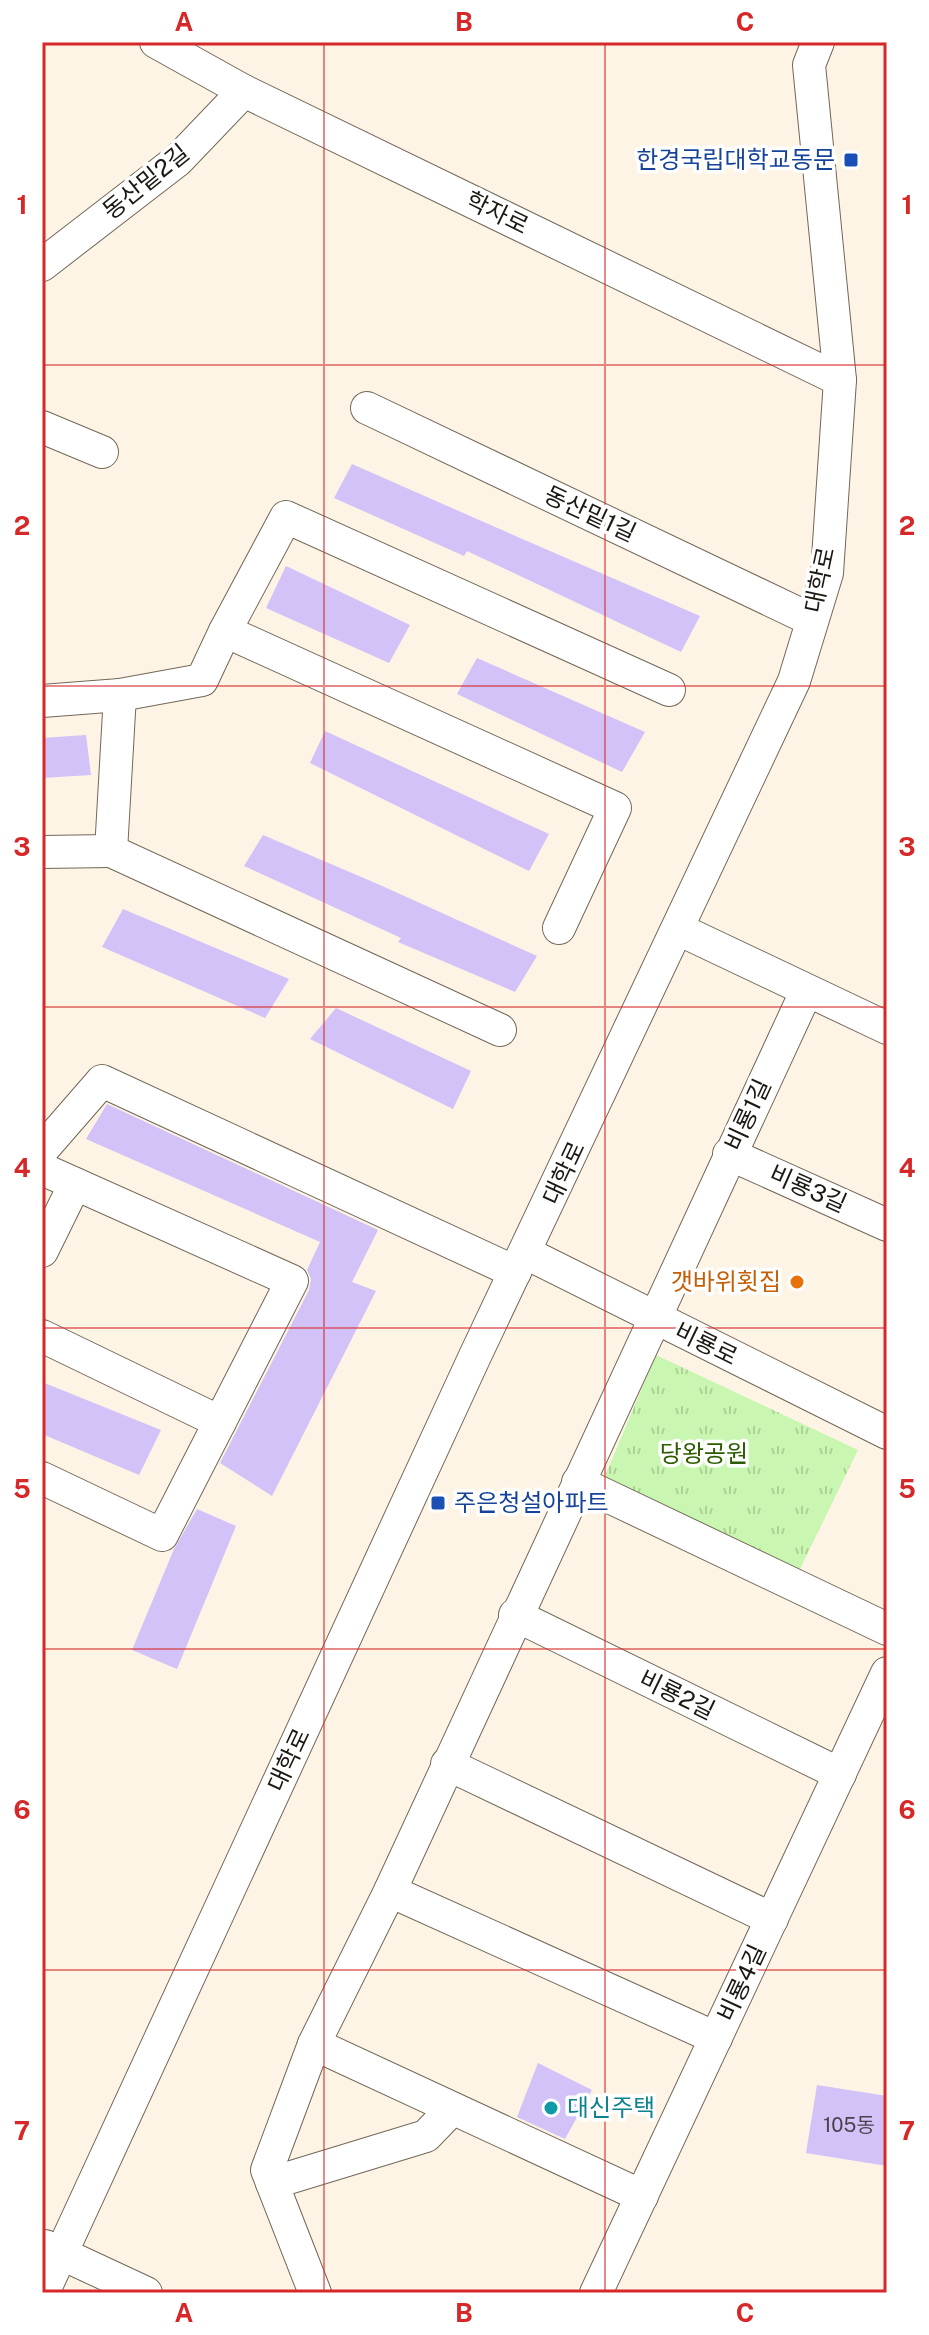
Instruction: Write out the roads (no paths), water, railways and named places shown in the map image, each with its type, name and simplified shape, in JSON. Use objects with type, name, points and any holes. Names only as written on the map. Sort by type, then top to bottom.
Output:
[{"type":"street","name":"학자로","points":[[156,42],[244,91],[840,380]]},
{"type":"street","name":"대학로","points":[[43,2293],[52,2249],[794,681],[827,573],[840,380],[809,65],[818,42]]},
{"type":"street","name":"동산밑2길","points":[[42,265],[178,160],[244,91]]},
{"type":"street","name":"동산밑1길","points":[[367,408],[812,620]]},
{"type":"street","points":[[42,427],[102,452]]},
{"type":"street","points":[[42,701],[120,695],[202,680],[286,517],[669,690]]},
{"type":"street","points":[[225,631],[615,808],[559,928]]},
{"type":"street","points":[[111,851],[120,695]]},
{"type":"street","points":[[42,852],[111,851],[500,1030]]},
{"type":"street","points":[[678,929],[887,1028]]},
{"type":"street","name":"비룡1길","points":[[656,1320],[729,1154],[806,992]]},
{"type":"street","name":"비룡로","points":[[42,1150],[102,1081],[656,1320],[887,1433]]},
{"type":"street","name":"비룡3길","points":[[729,1154],[887,1225]]},
{"type":"street","points":[[42,1169],[292,1281],[162,1535],[42,1478]]},
{"type":"street","points":[[42,1251],[75,1184]]},
{"type":"street","points":[[315,2293],[267,2170],[314,2044],[390,1891],[515,1615],[656,1320]]},
{"type":"street","points":[[42,1336],[220,1422]]},
{"type":"street","points":[[578,1482],[887,1629]]},
{"type":"street","name":"비룡2길","points":[[515,1615],[840,1774]]},
{"type":"street","name":"비룡4길","points":[[596,2293],[887,1673]]},
{"type":"street","points":[[447,1764],[772,1919]]},
{"type":"street","points":[[390,1891],[716,2038]]},
{"type":"street","points":[[314,2044],[642,2196]]},
{"type":"street","points":[[272,2183],[426,2136],[452,2109]]},
{"type":"street","points":[[52,2249],[146,2293]]},
{"type":"place","name":"한경국립대학교동문","points":[[851,160]]},
{"type":"place","name":"갯바위횟집","points":[[797,1282]]},
{"type":"place","name":"주은청설아파트","points":[[438,1503]]},
{"type":"place","name":"대신주택","points":[[551,2108]]},
{"type":"park label","name":"당왕공원","points":[[704,1454]]}]
